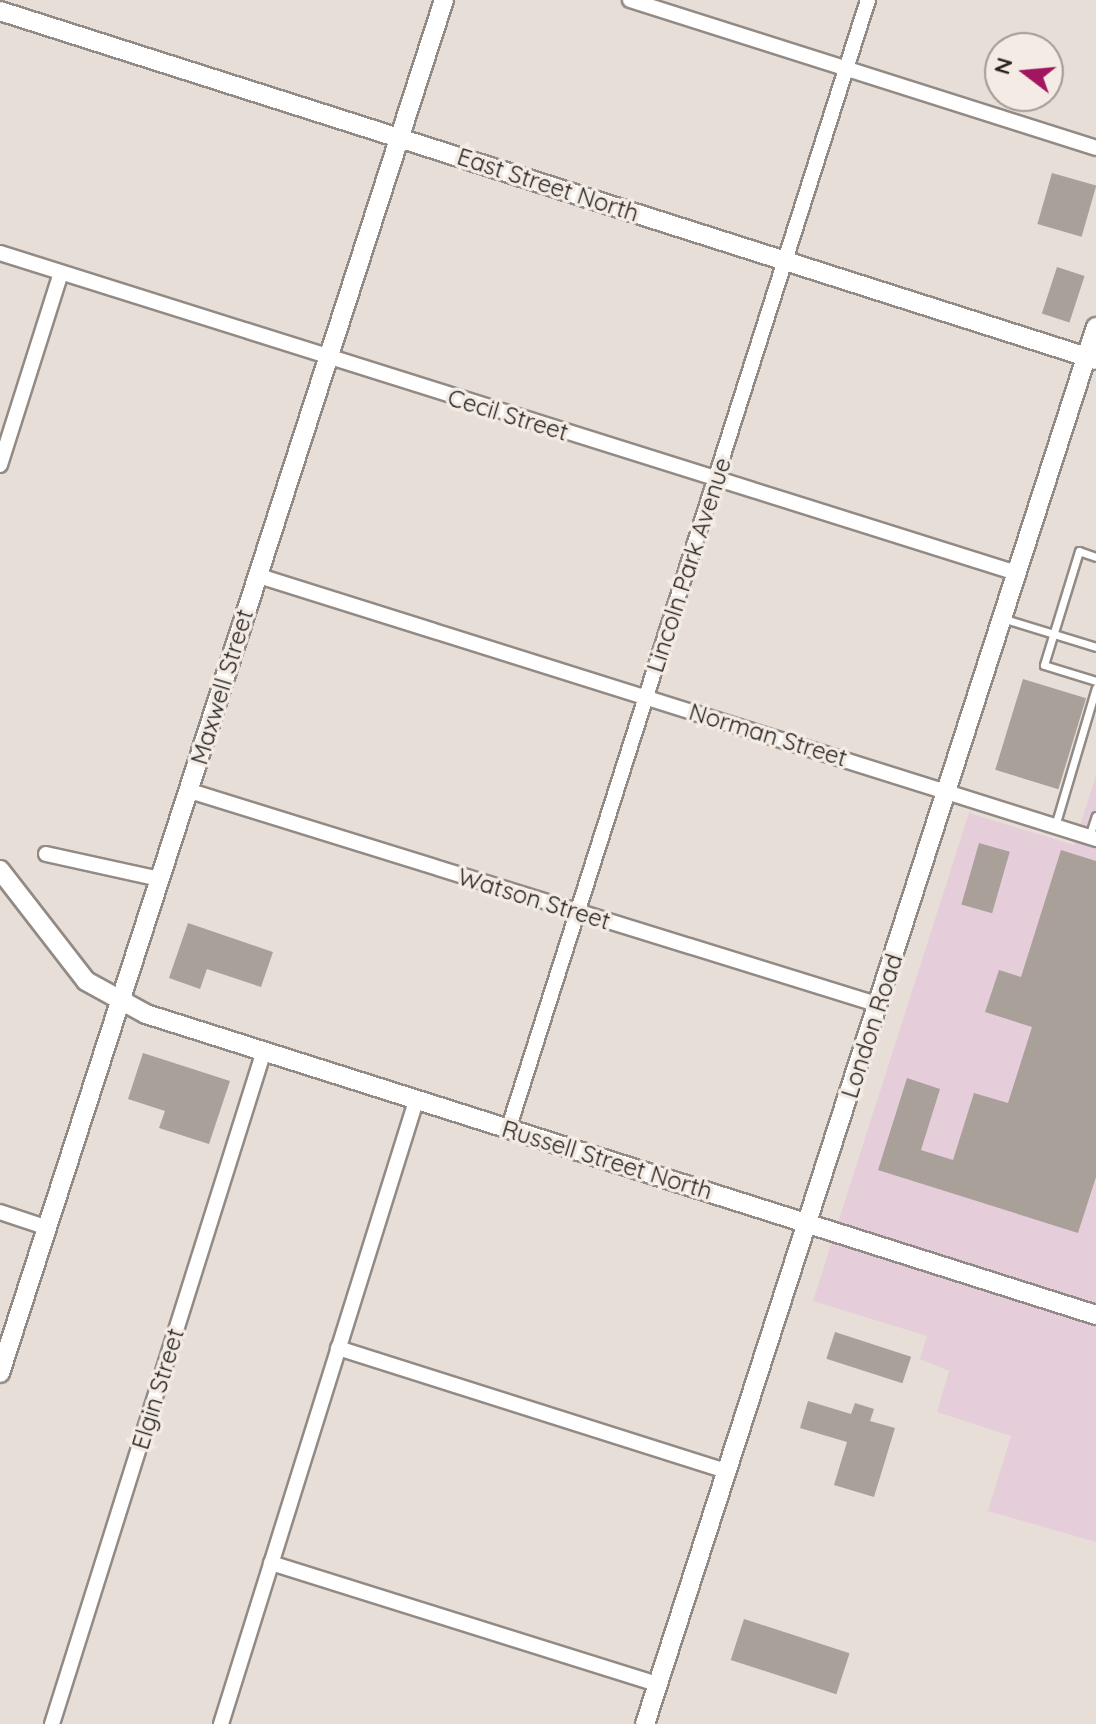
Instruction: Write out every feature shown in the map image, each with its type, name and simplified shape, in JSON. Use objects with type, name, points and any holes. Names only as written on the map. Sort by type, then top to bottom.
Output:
[{"type":"street","name":"Maxwell Street","points":[[0,1373],[190,791],[396,137],[444,0]]},
{"type":"street","points":[[630,0],[1096,148]]},
{"type":"street","name":"Lincoln Park Avenue","points":[[508,1130],[868,0]]},
{"type":"street","name":"East Street North","points":[[0,11],[1092,359]]},
{"type":"street","name":"Cecil Street","points":[[0,253],[1017,573]]},
{"type":"street","points":[[0,465],[61,273]]},
{"type":"street","name":"London Road","points":[[645,1724],[1017,573],[1092,359],[1096,327]]},
{"type":"street","name":"Norman Street","points":[[256,575],[1093,838]]},
{"type":"street","name":"Watson Street","points":[[190,791],[879,1005]]},
{"type":"street","points":[[46,854],[160,879]]},
{"type":"street","name":"Russell Street North","points":[[0,870],[86,981],[120,1002],[263,1054],[1096,1315]]},
{"type":"street","name":"Elgin Street","points":[[52,1724],[263,1054]]},
{"type":"street","points":[[221,1724],[416,1101]]},
{"type":"street","points":[[0,1212],[48,1228]]},
{"type":"street","points":[[338,1348],[726,1471]]},
{"type":"street","points":[[271,1563],[658,1684]]},
{"type":"lane","points":[[1096,557],[1079,551],[1044,665],[1096,681]]},
{"type":"lane","points":[[1003,618],[1096,647]]},
{"type":"lane","points":[[1055,826],[1096,688]]},
{"type":"lane","points":[[1093,838],[1096,816]]},
{"type":"shaded area","points":[[1096,775],[1096,1542],[988,1511],[1011,1436],[937,1412],[949,1371],[920,1359],[927,1336],[813,1301],[969,813],[1074,845]]},
{"type":"building","points":[[1052,173],[1096,186],[1082,237],[1037,224]]},
{"type":"building","points":[[1057,267],[1085,276],[1069,323],[1042,314]]},
{"type":"building","points":[[1023,679],[1086,698],[1058,789],[995,770]]},
{"type":"building","points":[[979,843],[1010,852],[992,913],[961,905]]},
{"type":"building","points":[[1061,850],[1096,861],[1096,1177],[1078,1233],[878,1170],[907,1078],[940,1089],[921,1150],[953,1160],[974,1093],[1008,1103],[1032,1027],[985,1012],[999,970],[1021,977]]},
{"type":"building","points":[[188,923],[273,952],[261,987],[207,969],[200,989],[169,978]]},
{"type":"building","points":[[143,1053],[230,1081],[209,1144],[159,1128],[165,1111],[128,1099]]},
{"type":"building","points":[[835,1332],[911,1357],[902,1383],[826,1359]]},
{"type":"building","points":[[808,1401],[851,1414],[855,1403],[874,1409],[870,1421],[895,1428],[874,1497],[834,1485],[847,1442],[800,1428]]},
{"type":"building","points":[[744,1619],[850,1653],[836,1694],[731,1660]]}]
